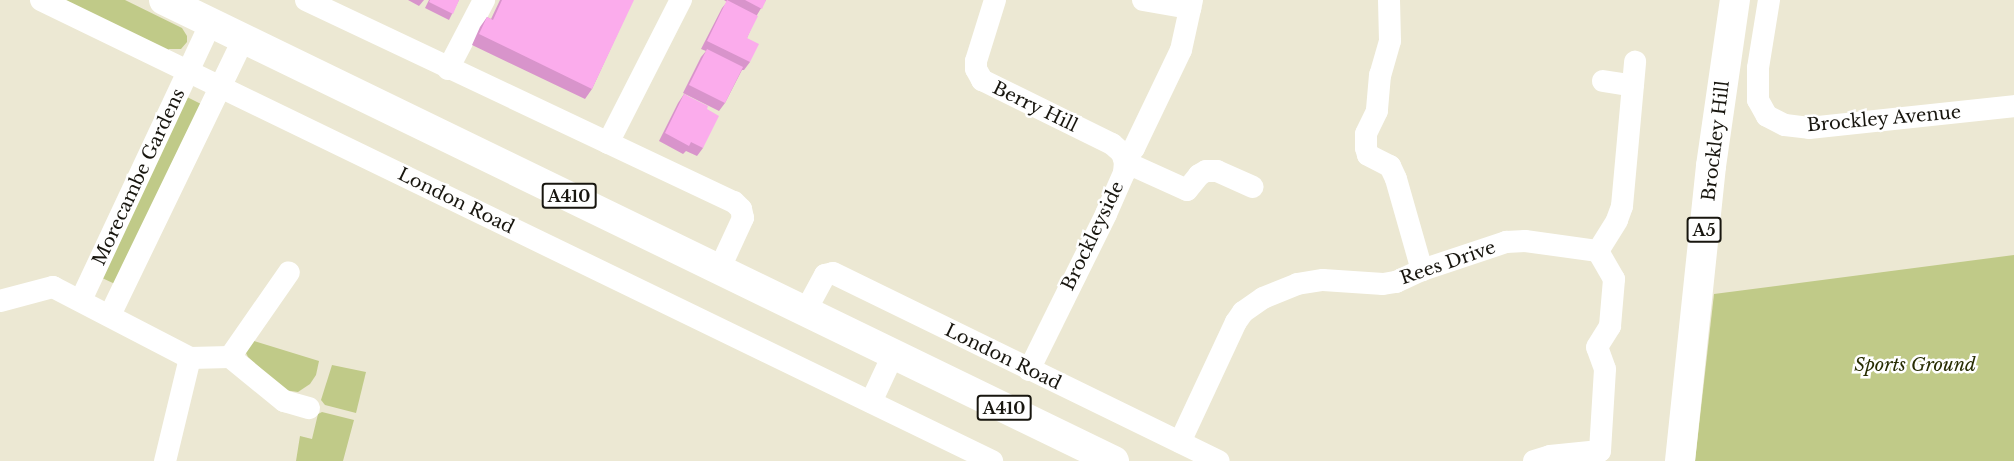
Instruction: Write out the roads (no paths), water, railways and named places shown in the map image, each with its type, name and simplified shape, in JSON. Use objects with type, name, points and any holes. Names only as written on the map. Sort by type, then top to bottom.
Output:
[{"type":"main road","name":"A410","points":[[164,0],[1114,461]]},
{"type":"main road","name":"Brockley Hill","points":[[1680,461],[1711,165],[1735,0]]},
{"type":"street","name":"London Road","points":[[41,0],[992,461]]},
{"type":"street","points":[[306,0],[734,202],[741,209],[743,218],[719,270]]},
{"type":"street","points":[[448,69],[484,0]]},
{"type":"street","points":[[608,143],[681,0]]},
{"type":"street","name":"Berry Hill","points":[[995,0],[976,61],[976,69],[982,80],[1112,144],[1125,160]]},
{"type":"street","points":[[1125,160],[1134,148],[1182,50],[1191,4],[1143,0]]},
{"type":"street","points":[[1389,0],[1390,41],[1380,75],[1377,111],[1366,134],[1366,148],[1368,155],[1390,166],[1396,179],[1422,270]]},
{"type":"street","name":"Brockley Avenue","points":[[1769,0],[1758,68],[1758,100],[1767,116],[1785,125],[1809,128],[2014,106]]},
{"type":"street","name":"Morecambe Gardens","points":[[81,300],[212,23]]},
{"type":"street","name":"Morecambe Gardens","points":[[110,315],[243,38]]},
{"type":"street","points":[[1534,461],[1550,456],[1600,451],[1605,369],[1597,347],[1610,326],[1614,279],[1598,251],[1617,220],[1622,206],[1635,62]]},
{"type":"street","points":[[1603,81],[1633,86]]},
{"type":"street","name":"Brockleyside","points":[[1029,370],[1106,214],[1124,173],[1125,160],[1187,189],[1199,175],[1206,171],[1216,171],[1253,187]]},
{"type":"street","name":"Rees Drive","points":[[1180,442],[1236,322],[1251,304],[1297,284],[1343,279],[1383,284],[1506,242],[1524,241],[1598,251]]},
{"type":"street","points":[[230,357],[289,272]]},
{"type":"street","name":"London Road","points":[[805,312],[825,275],[833,273],[1219,461]]},
{"type":"street","points":[[0,302],[53,287],[190,358],[230,357],[284,401],[309,408]]},
{"type":"street","points":[[871,402],[893,355]]},
{"type":"street","points":[[165,461],[190,358]]},
{"type":"park label","name":"Sports Ground","points":[[1915,365]]}]
